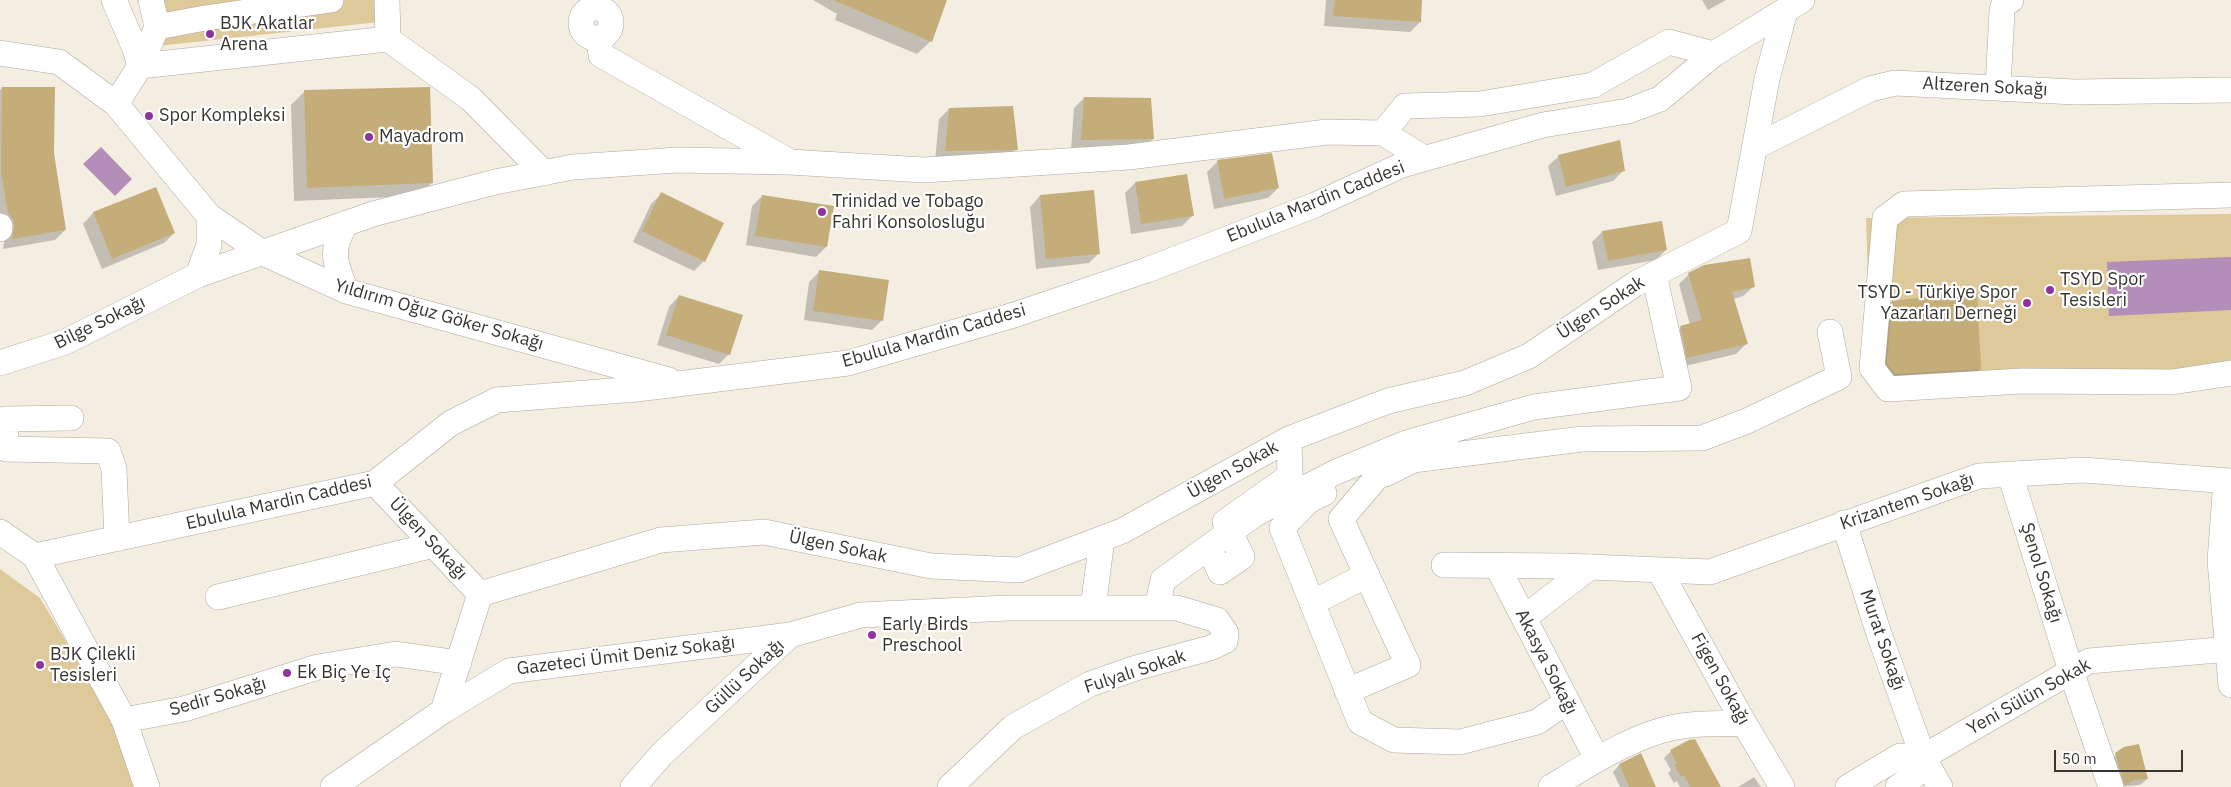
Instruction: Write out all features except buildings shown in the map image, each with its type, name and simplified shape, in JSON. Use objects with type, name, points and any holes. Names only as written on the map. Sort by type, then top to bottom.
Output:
[{"type":"street","points":[[114,0],[135,49],[140,66]]},
{"type":"street","points":[[116,104],[140,66],[157,27],[151,0]]},
{"type":"street","points":[[157,27],[204,9],[332,0]]},
{"type":"street","points":[[387,0],[388,39]]},
{"type":"street","points":[[1998,88],[2002,11],[2005,0],[2011,0]]},
{"type":"street","points":[[600,4],[589,10],[582,18],[582,28],[588,37],[599,38],[601,55],[789,162]]},
{"type":"street","name":"Ebulula Mardin Caddesi","points":[[35,556],[375,483],[451,423],[497,400],[681,383],[848,363],[1014,315],[1175,259],[1315,205],[1424,158],[1542,125],[1628,111],[1660,98],[1714,54],[1794,6]]},
{"type":"street","name":"Ülgen Sokak","points":[[480,594],[661,540],[764,532],[931,566],[1019,570],[1122,531],[1289,439],[1388,401],[1465,383],[1529,356],[1635,284],[1739,231],[1767,78],[1794,6]]},
{"type":"street","points":[[140,66],[388,39],[470,99],[544,173]]},
{"type":"street","points":[[1424,158],[1383,133],[1405,106],[1480,104],[1593,84],[1669,42],[1714,54]]},
{"type":"street","name":"Yıldırım Oğuz Göker Sokağı","points":[[0,53],[59,62],[116,104],[209,216],[263,253],[346,291],[681,383]]},
{"type":"street","name":"Altzeren Sokağı","points":[[1755,148],[1870,89],[1895,83],[2075,92],[2231,90]]},
{"type":"street","name":"Bilge Sokağı","points":[[0,363],[65,342],[198,275],[346,223],[373,214],[495,182],[573,167],[678,160],[789,162],[924,170],[1130,157],[1327,132],[1383,133]]},
{"type":"street","points":[[2231,195],[1904,204],[1885,218],[1872,368],[1888,389],[2022,381],[2172,382],[2231,373]]},
{"type":"street","points":[[198,275],[209,245],[209,216]]},
{"type":"street","points":[[346,223],[339,235],[334,258],[346,291]]},
{"type":"street","points":[[1231,532],[1255,514],[1336,472],[1534,407],[1678,388],[1654,274]]},
{"type":"street","points":[[1374,480],[1413,460],[1582,440],[1702,438],[1747,421],[1839,377],[1830,332]]},
{"type":"street","points":[[71,418],[5,419],[6,449],[108,451],[114,469],[117,539]]},
{"type":"street","points":[[1167,608],[1163,580],[1209,547],[1220,572],[1242,557],[1225,522],[1290,476],[1289,439]]},
{"type":"street","points":[[1347,690],[1408,665],[1341,519],[1398,452]]},
{"type":"street","points":[[1451,457],[1398,452],[1308,501],[1282,528],[1360,722],[1394,740],[1460,742],[1538,722],[1566,702]]},
{"type":"street","name":"Krizantem Sokağı","points":[[1444,565],[1590,567],[1710,572],[1979,476],[2083,470],[2228,481]]},
{"type":"street","name":"Şenol Sokağı","points":[[2010,474],[2071,671],[2111,787]]},
{"type":"street","points":[[2228,481],[2220,561],[2231,685]]},
{"type":"street","name":"Ülgen Sokağı","points":[[375,483],[480,594]]},
{"type":"street","name":"Murat Sokağı","points":[[1844,523],[1878,631],[1923,757],[1940,787]]},
{"type":"street","points":[[0,532],[35,556],[124,720],[147,787]]},
{"type":"street","points":[[1093,608],[1102,539]]},
{"type":"street","points":[[218,597],[434,545]]},
{"type":"street","name":"Akasya Sokağı","points":[[1497,566],[1597,759]]},
{"type":"street","points":[[1524,618],[1590,567]]},
{"type":"street","name":"Figen Sokağı","points":[[1659,570],[1782,787]]},
{"type":"street","points":[[1312,603],[1367,575]]},
{"type":"street","points":[[443,711],[480,594]]},
{"type":"street","name":"Güllü Sokağı","points":[[633,787],[662,754],[790,635],[861,616],[1008,608],[1167,608]]},
{"type":"street","name":"Fulyalı Sokak","points":[[950,787],[1013,727],[1090,684],[1136,668],[1210,648],[1225,641],[1226,633],[1218,620],[1167,608]]},
{"type":"street","name":"Gazeteci Ümit Deniz Sokağı","points":[[333,787],[443,711],[509,671],[790,635]]},
{"type":"street","name":"Yeni Sülün Sokak","points":[[1923,757],[2089,661],[2229,649]]},
{"type":"street","name":"Sedir Sokağı","points":[[124,720],[184,709],[318,667],[396,654],[459,663]]},
{"type":"street","points":[[1551,787],[1597,759],[1641,738],[1682,726],[1744,723]]},
{"type":"street","points":[[1848,787],[1900,756],[1923,757],[1914,776],[1898,787]]},
{"type":"shaded area","name":"BJK Akatlar Arena","points":[[137,0],[378,0],[379,22],[158,46]]},
{"type":"shaded area","points":[[101,147],[132,179],[115,196],[83,164]]},
{"type":"shaded area","name":"TSYD Spor Tesisleri","points":[[2231,214],[2231,363],[2152,373],[1871,384],[1866,218]]},
{"type":"shaded area","points":[[2231,257],[2231,310],[2109,316],[2107,262]]},
{"type":"shaded area","name":"BJK Çilekli Tesisleri","points":[[0,569],[40,598],[120,732],[134,787],[0,787]]},
{"type":"place","name":"BJK Akatlar Arena","points":[[210,34]]},
{"type":"place","name":"Spor Kompleksi","points":[[149,116]]},
{"type":"place","name":"Mayadrom","points":[[369,137]]},
{"type":"place","name":"Trinidad ve Tobago Fahri Konsolosluğu","points":[[822,212]]},
{"type":"place","name":"TSYD Spor Tesisleri","points":[[2050,290]]},
{"type":"place","name":"TSYD - Türkiye Spor Yazarları Derneği","points":[[2027,303]]},
{"type":"place","name":"Early Birds Preschool","points":[[872,635]]},
{"type":"place","name":"BJK Çilekli Tesisleri","points":[[40,665]]},
{"type":"place","name":"Ek Biç Ye Iç","points":[[287,673]]}]
